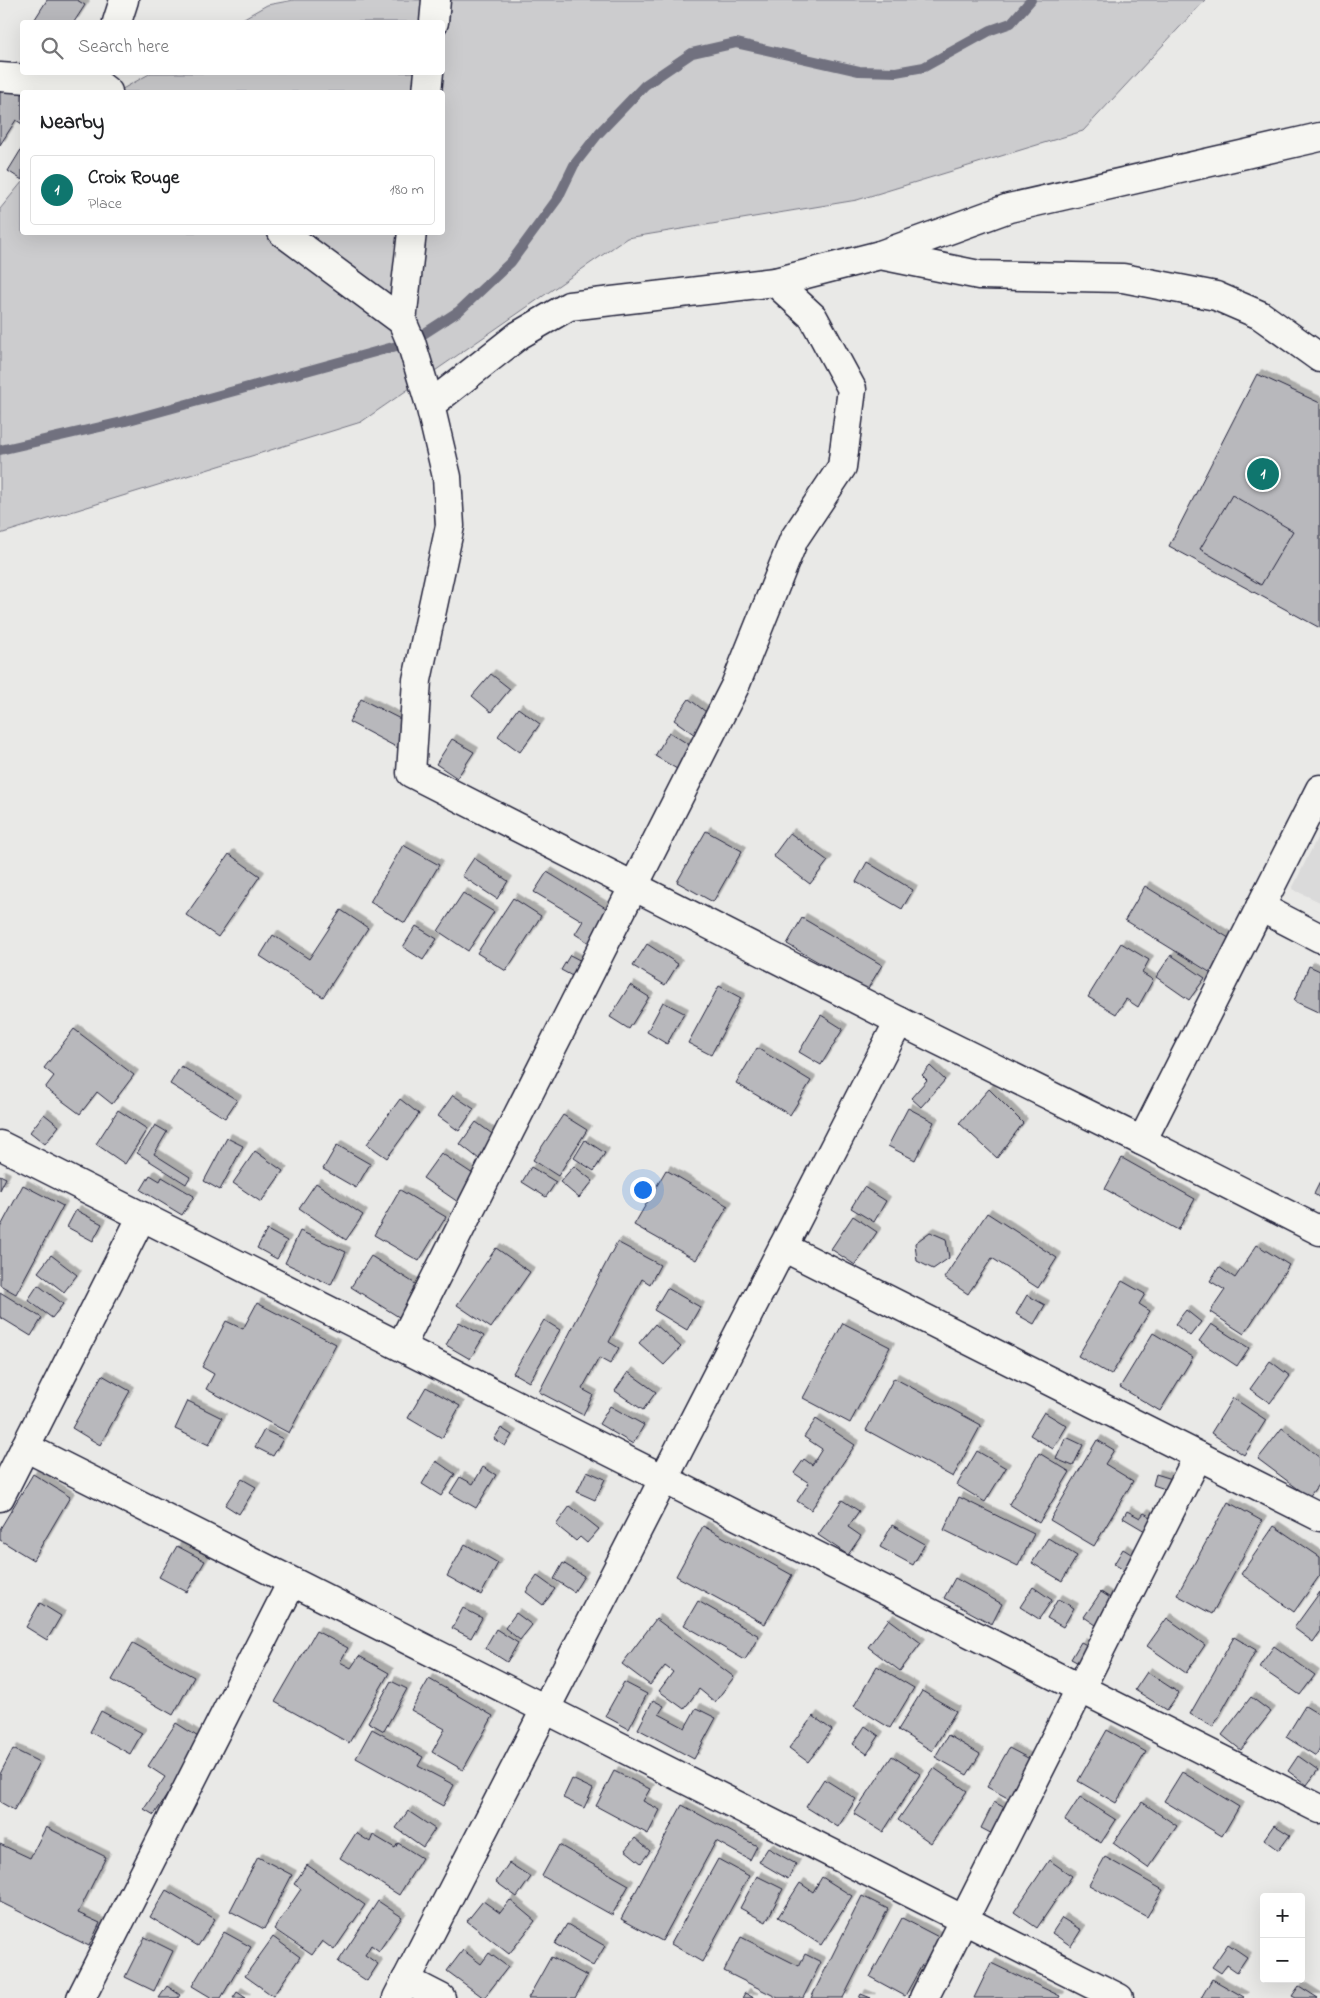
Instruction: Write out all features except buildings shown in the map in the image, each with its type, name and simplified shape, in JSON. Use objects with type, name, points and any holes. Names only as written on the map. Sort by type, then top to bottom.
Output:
[{"type":"street","points":[[118,20],[124,0]]},
{"type":"street","points":[[434,20],[436,0]]},
{"type":"street","points":[[427,90],[429,75]]},
{"type":"street","points":[[0,77],[102,83]]},
{"type":"street","points":[[430,405],[519,335],[569,306],[775,282],[880,254],[1009,208],[1320,137]]},
{"type":"street","points":[[286,235],[402,320]]},
{"type":"street","points":[[412,235],[402,320],[411,342],[430,405],[447,477],[450,526],[417,680],[410,773],[899,1021],[1320,1231]]},
{"type":"street","points":[[880,254],[979,275],[1123,278],[1216,296],[1260,315],[1320,358]]},
{"type":"street","points":[[401,1346],[735,686],[794,539],[842,467],[852,389],[813,316],[775,282]]},
{"type":"street","points":[[1142,1141],[1320,789]]},
{"type":"street","points":[[1260,907],[1320,938]]},
{"type":"street","points":[[440,1998],[401,1989],[899,1021]]},
{"type":"street","points":[[0,1144],[1320,1809]]},
{"type":"street","points":[[0,1497],[142,1216]]},
{"type":"street","points":[[783,1247],[1320,1516]]},
{"type":"street","points":[[25,1447],[1119,1998]]},
{"type":"street","points":[[924,1998],[1198,1456]]},
{"type":"street","points":[[82,1998],[292,1582]]},
{"type":"shaded area","points":[[294,0],[1205,0],[1083,131],[857,200],[627,238],[361,422],[0,534],[0,209],[20,184],[20,235],[445,235],[445,90],[121,90],[147,75],[445,75],[445,20],[241,20],[267,5]]},
{"type":"shaded area","points":[[1320,832],[1320,902],[1292,889]]},
{"type":"waterway","points":[[0,450],[122,422],[411,342],[459,311],[511,262],[558,198],[574,165],[599,133],[645,85],[692,53],[736,43],[859,71],[896,72],[924,67],[991,30],[1011,23],[1031,0]]},
{"type":"place","name":"Croix Rouge","points":[[1263,474]]}]
